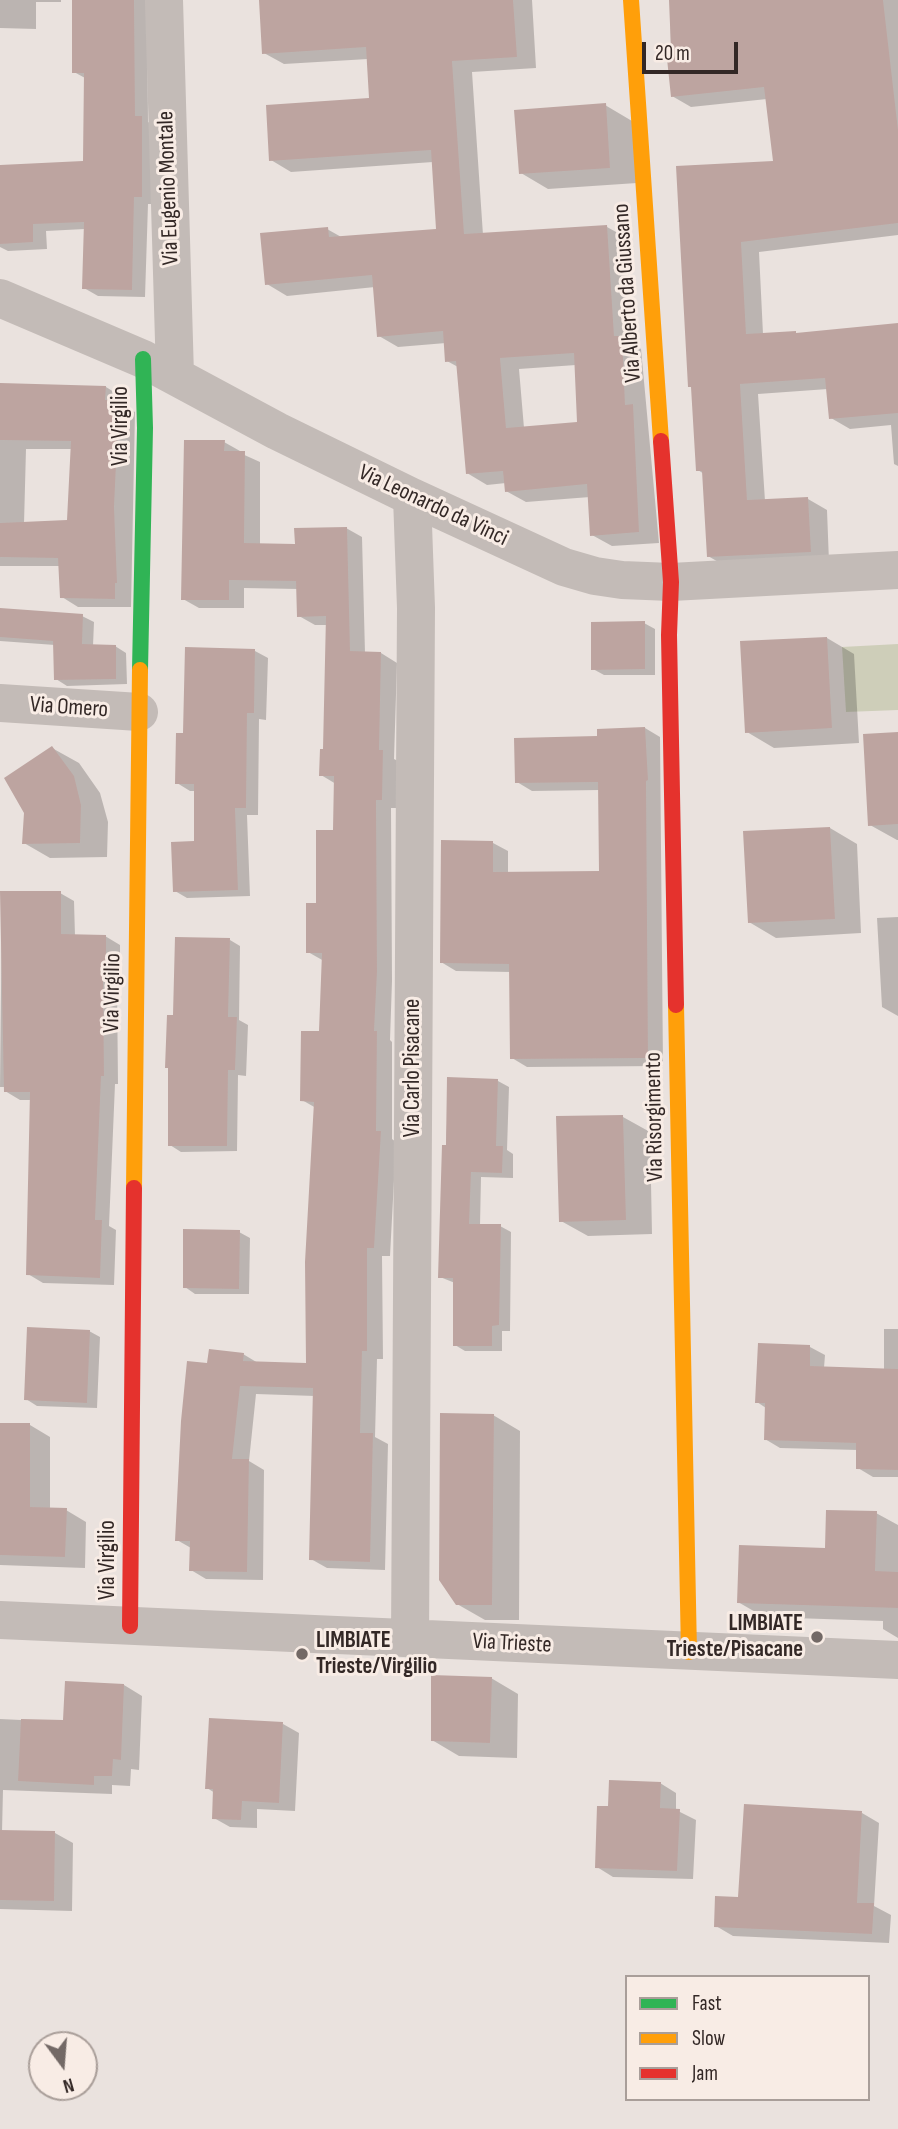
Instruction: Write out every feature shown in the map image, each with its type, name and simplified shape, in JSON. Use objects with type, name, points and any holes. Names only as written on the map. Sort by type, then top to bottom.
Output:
[{"type":"street","name":"Via Eugenio Montale","points":[[159,367],[164,0]]},
{"type":"street","name":"Via Alberto da Giussano","points":[[631,0],[671,582]]},
{"type":"street","name":"Via Leonardo da Vinci","points":[[0,298],[159,367],[277,430],[412,497],[564,567],[622,580],[671,582],[898,570]]},
{"type":"street","name":"Via Virgilio","points":[[130,1626],[139,712],[145,428],[159,367]]},
{"type":"street","name":"Via Carlo Pisacane","points":[[410,1639],[416,608],[412,497]]},
{"type":"street","name":"Via Risorgimento","points":[[671,582],[669,635],[688,1652]]},
{"type":"street","name":"Via Omero","points":[[0,703],[139,712]]},
{"type":"street","name":"Via Trieste","points":[[0,1620],[898,1660]]},
{"type":"green space","points":[[898,644],[898,710],[846,712],[842,647]]},
{"type":"building","points":[[72,0],[134,0],[135,116],[142,116],[142,197],[134,197],[132,290],[82,289],[84,222],[33,224],[33,242],[0,244],[0,165],[83,161],[84,73],[72,73]]},
{"type":"building","points":[[259,0],[513,0],[517,57],[452,61],[464,234],[607,225],[614,336],[622,336],[625,405],[633,404],[639,532],[590,536],[587,484],[505,492],[503,471],[466,474],[456,361],[445,362],[443,331],[377,337],[372,275],[265,285],[260,233],[328,227],[329,237],[436,229],[431,150],[269,161],[266,105],[369,98],[366,47],[262,54]],"holes":[[[574,353],[577,422],[506,428],[500,358]]]},
{"type":"building","points":[[669,0],[883,0],[898,130],[898,223],[741,242],[746,334],[796,333],[898,323],[898,413],[829,419],[825,378],[740,384],[747,500],[808,497],[811,552],[707,557],[702,471],[696,471],[691,387],[688,387],[676,166],[773,161],[764,87],[671,97],[666,49],[671,49]]},
{"type":"building","points":[[606,103],[610,168],[519,174],[514,110]]},
{"type":"building","points":[[0,383],[106,386],[105,400],[119,400],[114,507],[117,583],[115,599],[60,598],[58,558],[0,557],[0,523],[67,520],[71,441],[0,440]]},
{"type":"building","points":[[184,440],[225,440],[224,451],[245,451],[244,543],[295,544],[294,528],[347,527],[350,651],[381,652],[379,750],[383,750],[382,800],[376,800],[377,972],[374,1031],[377,1031],[376,1131],[381,1131],[374,1248],[367,1248],[367,1351],[362,1351],[360,1433],[373,1433],[370,1562],[309,1560],[313,1388],[240,1386],[232,1459],[249,1459],[247,1572],[189,1571],[190,1541],[175,1541],[187,1361],[207,1363],[209,1349],[244,1353],[243,1361],[306,1363],[305,1262],[314,1102],[300,1101],[301,1031],[319,1031],[322,953],[306,953],[306,903],[316,903],[316,830],[333,830],[334,776],[319,776],[320,749],[323,749],[326,616],[297,617],[296,581],[229,580],[229,600],[181,600]]},
{"type":"building","points":[[0,608],[83,614],[82,644],[116,645],[116,679],[54,680],[53,641],[0,637]]},
{"type":"building","points":[[645,621],[645,669],[591,670],[591,622]]},
{"type":"building","points":[[827,637],[832,728],[745,733],[740,641]]},
{"type":"building","points":[[185,647],[255,649],[254,713],[247,713],[246,808],[235,808],[238,890],[173,892],[171,842],[194,841],[194,784],[175,784],[176,733],[183,733]]},
{"type":"building","points":[[645,727],[648,780],[648,1058],[510,1059],[509,964],[440,963],[441,840],[493,841],[493,872],[599,871],[598,782],[515,783],[514,738],[597,736],[597,729]]},
{"type":"building","points":[[898,732],[898,824],[868,826],[863,734]]},
{"type":"building","points":[[52,746],[74,776],[81,805],[80,843],[22,844],[24,813],[4,778]]},
{"type":"building","points":[[830,827],[835,919],[748,923],[743,831]]},
{"type":"building","points":[[0,891],[61,891],[61,934],[106,935],[106,977],[103,977],[104,1076],[101,1076],[95,1220],[102,1220],[100,1278],[26,1275],[30,1092],[4,1092]]},
{"type":"building","points":[[175,937],[230,938],[228,1017],[237,1017],[235,1070],[228,1070],[227,1146],[168,1146],[168,1068],[165,1068],[167,1015],[173,1015]]},
{"type":"building","points":[[447,1077],[498,1079],[496,1146],[503,1146],[502,1173],[471,1172],[469,1224],[501,1224],[499,1325],[492,1326],[492,1346],[453,1346],[453,1278],[438,1278]]},
{"type":"building","points":[[623,1115],[626,1220],[559,1222],[556,1116]]},
{"type":"building","points":[[183,1229],[240,1230],[239,1289],[183,1288]]},
{"type":"building","points":[[27,1327],[90,1330],[87,1403],[24,1400]]},
{"type":"building","points":[[758,1343],[810,1345],[810,1366],[898,1369],[898,1470],[856,1469],[856,1443],[764,1440],[765,1403],[755,1403]]},
{"type":"building","points":[[440,1413],[494,1414],[492,1605],[456,1605],[439,1580]]},
{"type":"building","points":[[0,1423],[30,1423],[30,1507],[67,1508],[65,1557],[0,1555]]},
{"type":"building","points":[[826,1510],[877,1511],[875,1571],[898,1572],[898,1608],[737,1603],[739,1545],[825,1548]]},
{"type":"building","points":[[431,1675],[492,1677],[490,1743],[431,1741]]},
{"type":"building","points":[[65,1681],[124,1684],[121,1760],[113,1759],[112,1776],[94,1776],[94,1785],[18,1781],[21,1719],[63,1720]]},
{"type":"building","points":[[209,1718],[283,1722],[279,1803],[242,1801],[241,1820],[212,1819],[213,1789],[205,1789]]},
{"type":"building","points":[[609,1780],[661,1782],[660,1808],[680,1809],[677,1871],[595,1868],[597,1806],[608,1806]]},
{"type":"building","points":[[744,1804],[862,1811],[857,1903],[874,1903],[872,1934],[714,1927],[715,1896],[738,1897]]},
{"type":"building","points":[[0,1830],[55,1831],[54,1901],[0,1900]]},
{"type":"traffic: fast","points":[[140,670],[145,428],[143,359]]},
{"type":"traffic: slow","points":[[631,0],[661,441]]},
{"type":"traffic: slow","points":[[134,1188],[140,670]]},
{"type":"traffic: slow","points":[[676,1005],[689,1652]]},
{"type":"traffic: jam","points":[[661,441],[671,582],[669,635],[676,1005]]},
{"type":"traffic: jam","points":[[130,1626],[134,1188]]},
{"type":"place","name":"LIMBIATE Trieste/Pisacane","points":[[817,1637]]},
{"type":"place","name":"LIMBIATE Trieste/Virgilio","points":[[302,1654]]}]
